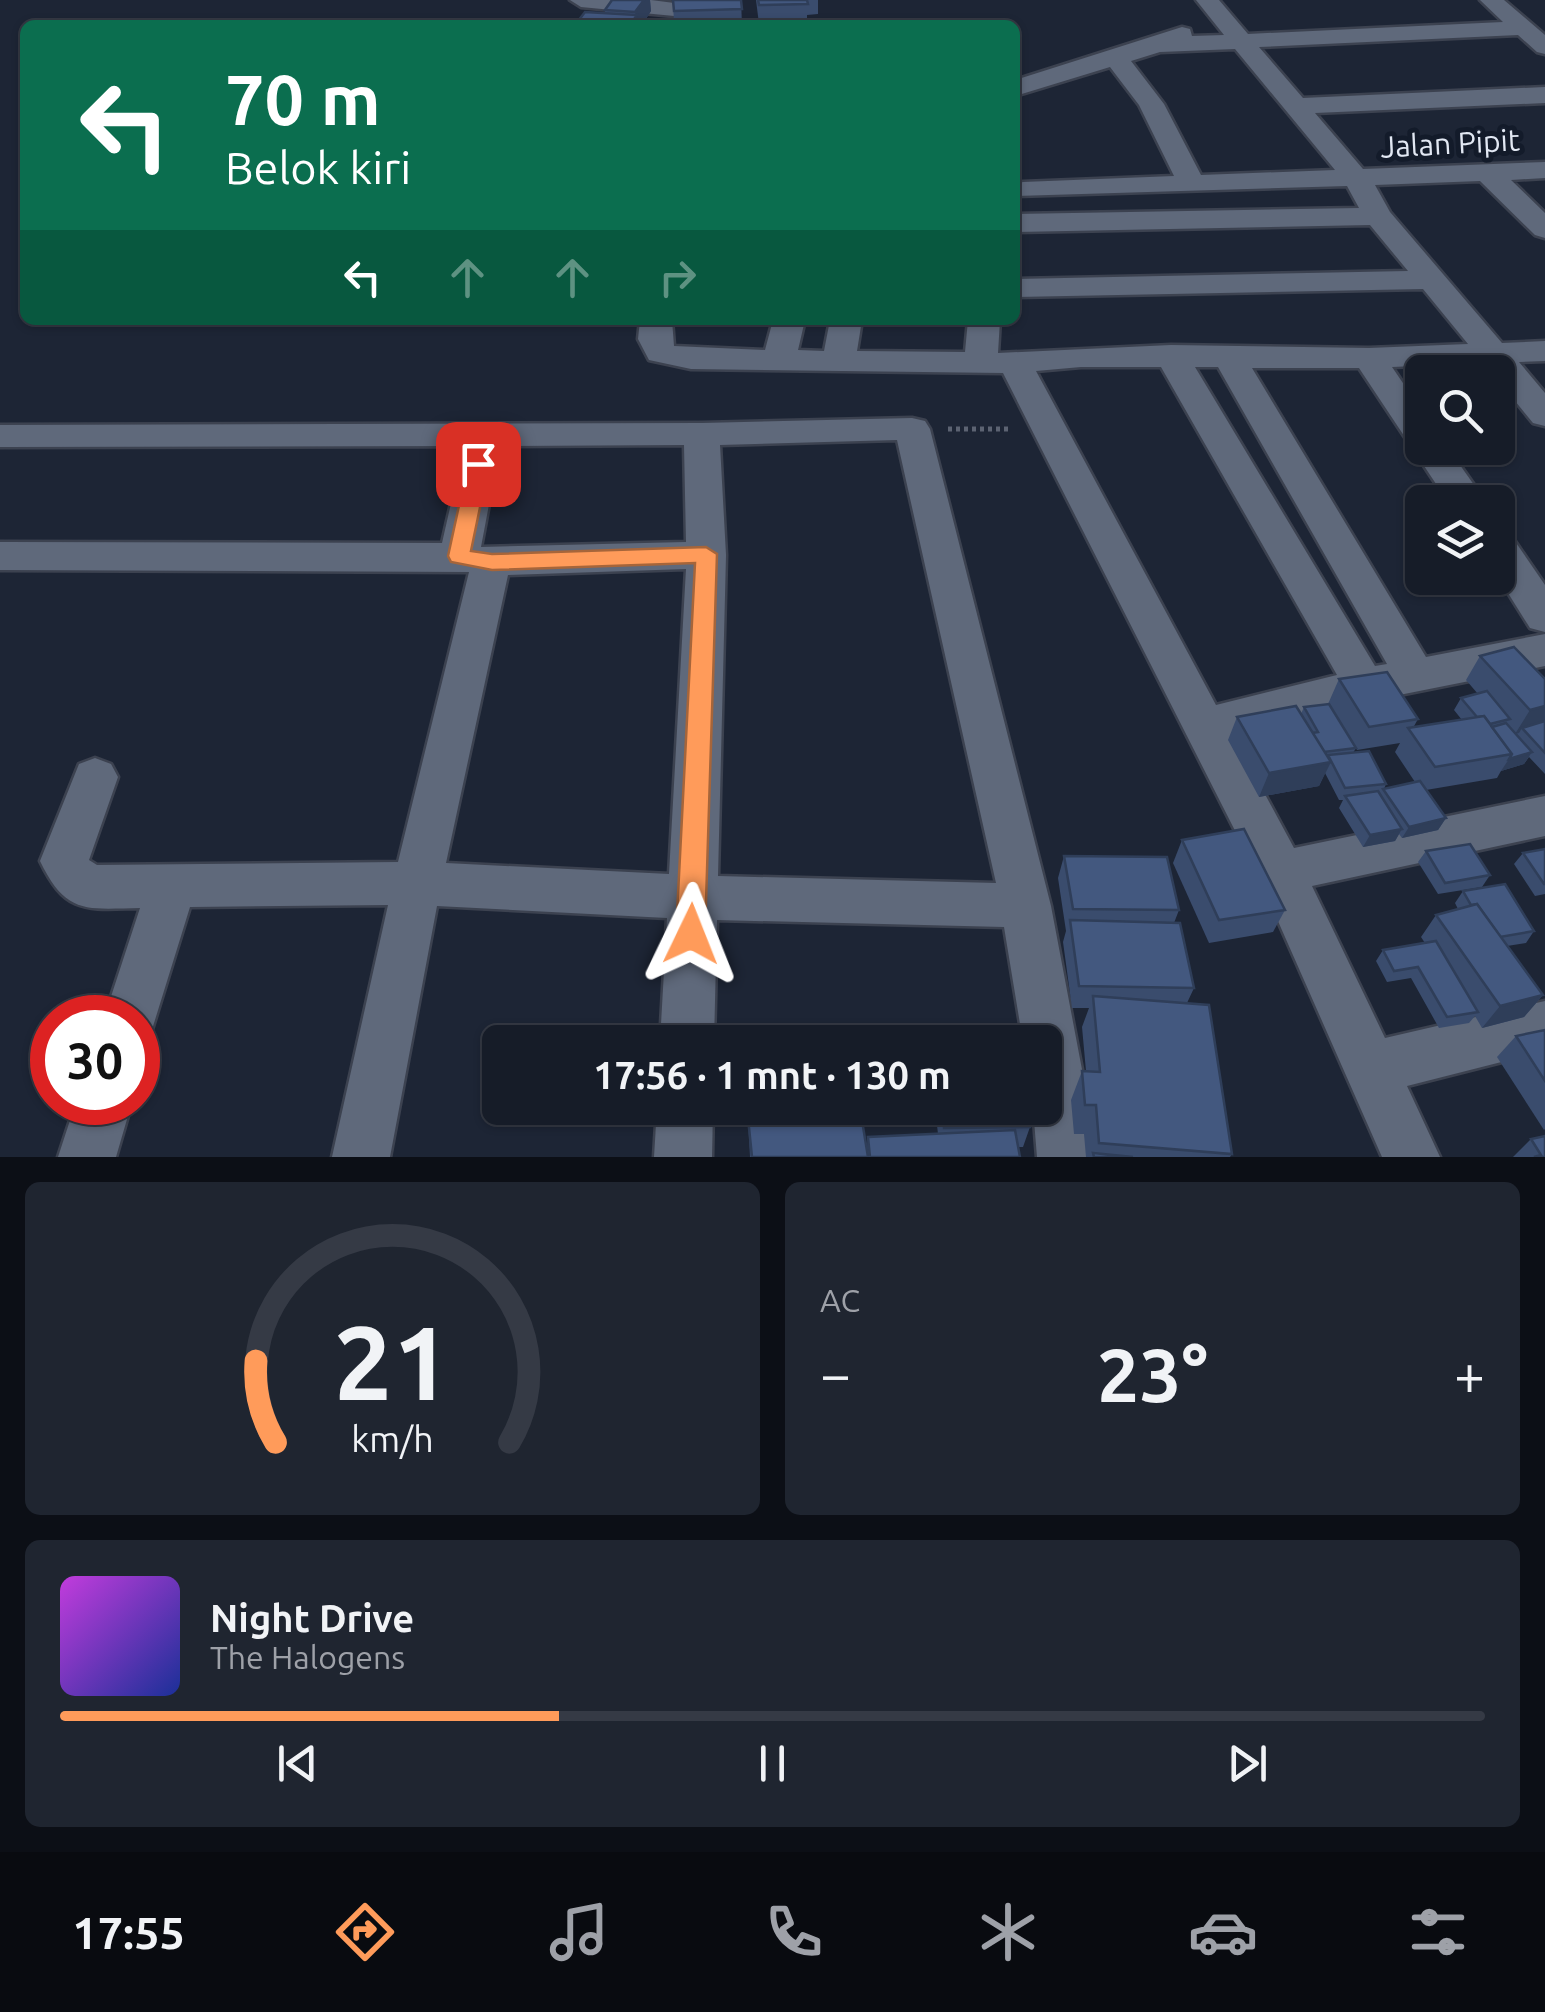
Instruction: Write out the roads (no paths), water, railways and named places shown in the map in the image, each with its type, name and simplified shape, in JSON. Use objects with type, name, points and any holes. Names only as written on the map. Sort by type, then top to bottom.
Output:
[{"type":"street","points":[[581,0],[673,11]]},
{"type":"street","points":[[1491,0],[1545,47]]},
{"type":"street","points":[[1211,6],[1358,180],[1378,216],[1545,414]]},
{"type":"street","points":[[1020,87],[1158,45],[1210,20],[1211,6]]},
{"type":"street","points":[[1051,52],[1152,28],[1179,13]]},
{"type":"street","points":[[1158,45],[1524,28]]},
{"type":"street","points":[[1116,58],[1151,104],[1192,185]]},
{"type":"street","points":[[1296,106],[1545,95]]},
{"type":"street","name":"Jalan Pipit","points":[[1020,187],[1358,180],[1545,170]]},
{"type":"street","points":[[1489,174],[1545,229]]},
{"type":"street","points":[[1020,223],[1378,216]]},
{"type":"street","points":[[1020,288],[1434,280]]},
{"type":"street","points":[[654,325],[656,347],[674,357],[838,362],[998,364],[1081,357],[1369,358],[1545,351]]},
{"type":"street","points":[[779,359],[789,325]]},
{"type":"street","points":[[838,362],[845,325]]},
{"type":"street","points":[[986,325],[998,364],[1205,725],[1281,872],[1411,1157]]},
{"type":"street","points":[[1228,355],[1415,675]]},
{"type":"street","points":[[1171,356],[1364,685]]},
{"type":"street","points":[[1369,358],[1405,412]]},
{"type":"street","points":[[0,436],[702,434],[912,428],[1026,906],[1063,1117],[1066,1157]]},
{"type":"street","points":[[361,1157],[417,883],[475,559],[485,433]]},
{"type":"street","points":[[688,1025],[706,554],[702,434]]},
{"type":"street","points":[[0,556],[475,559],[706,554]]},
{"type":"street","points":[[1515,572],[1545,617]]},
{"type":"street","points":[[1205,725],[1364,685],[1545,650]]},
{"type":"street","points":[[95,777],[64,861],[72,876],[91,887],[417,883],[692,897],[1026,906]]},
{"type":"street","points":[[1281,872],[1545,816]]},
{"type":"street","points":[[138,995],[171,888]]},
{"type":"street","points":[[1372,1068],[1545,1026]]},
{"type":"street","points":[[87,1157],[97,1125]]},
{"type":"street","points":[[684,1157],[685,1125]]}]
